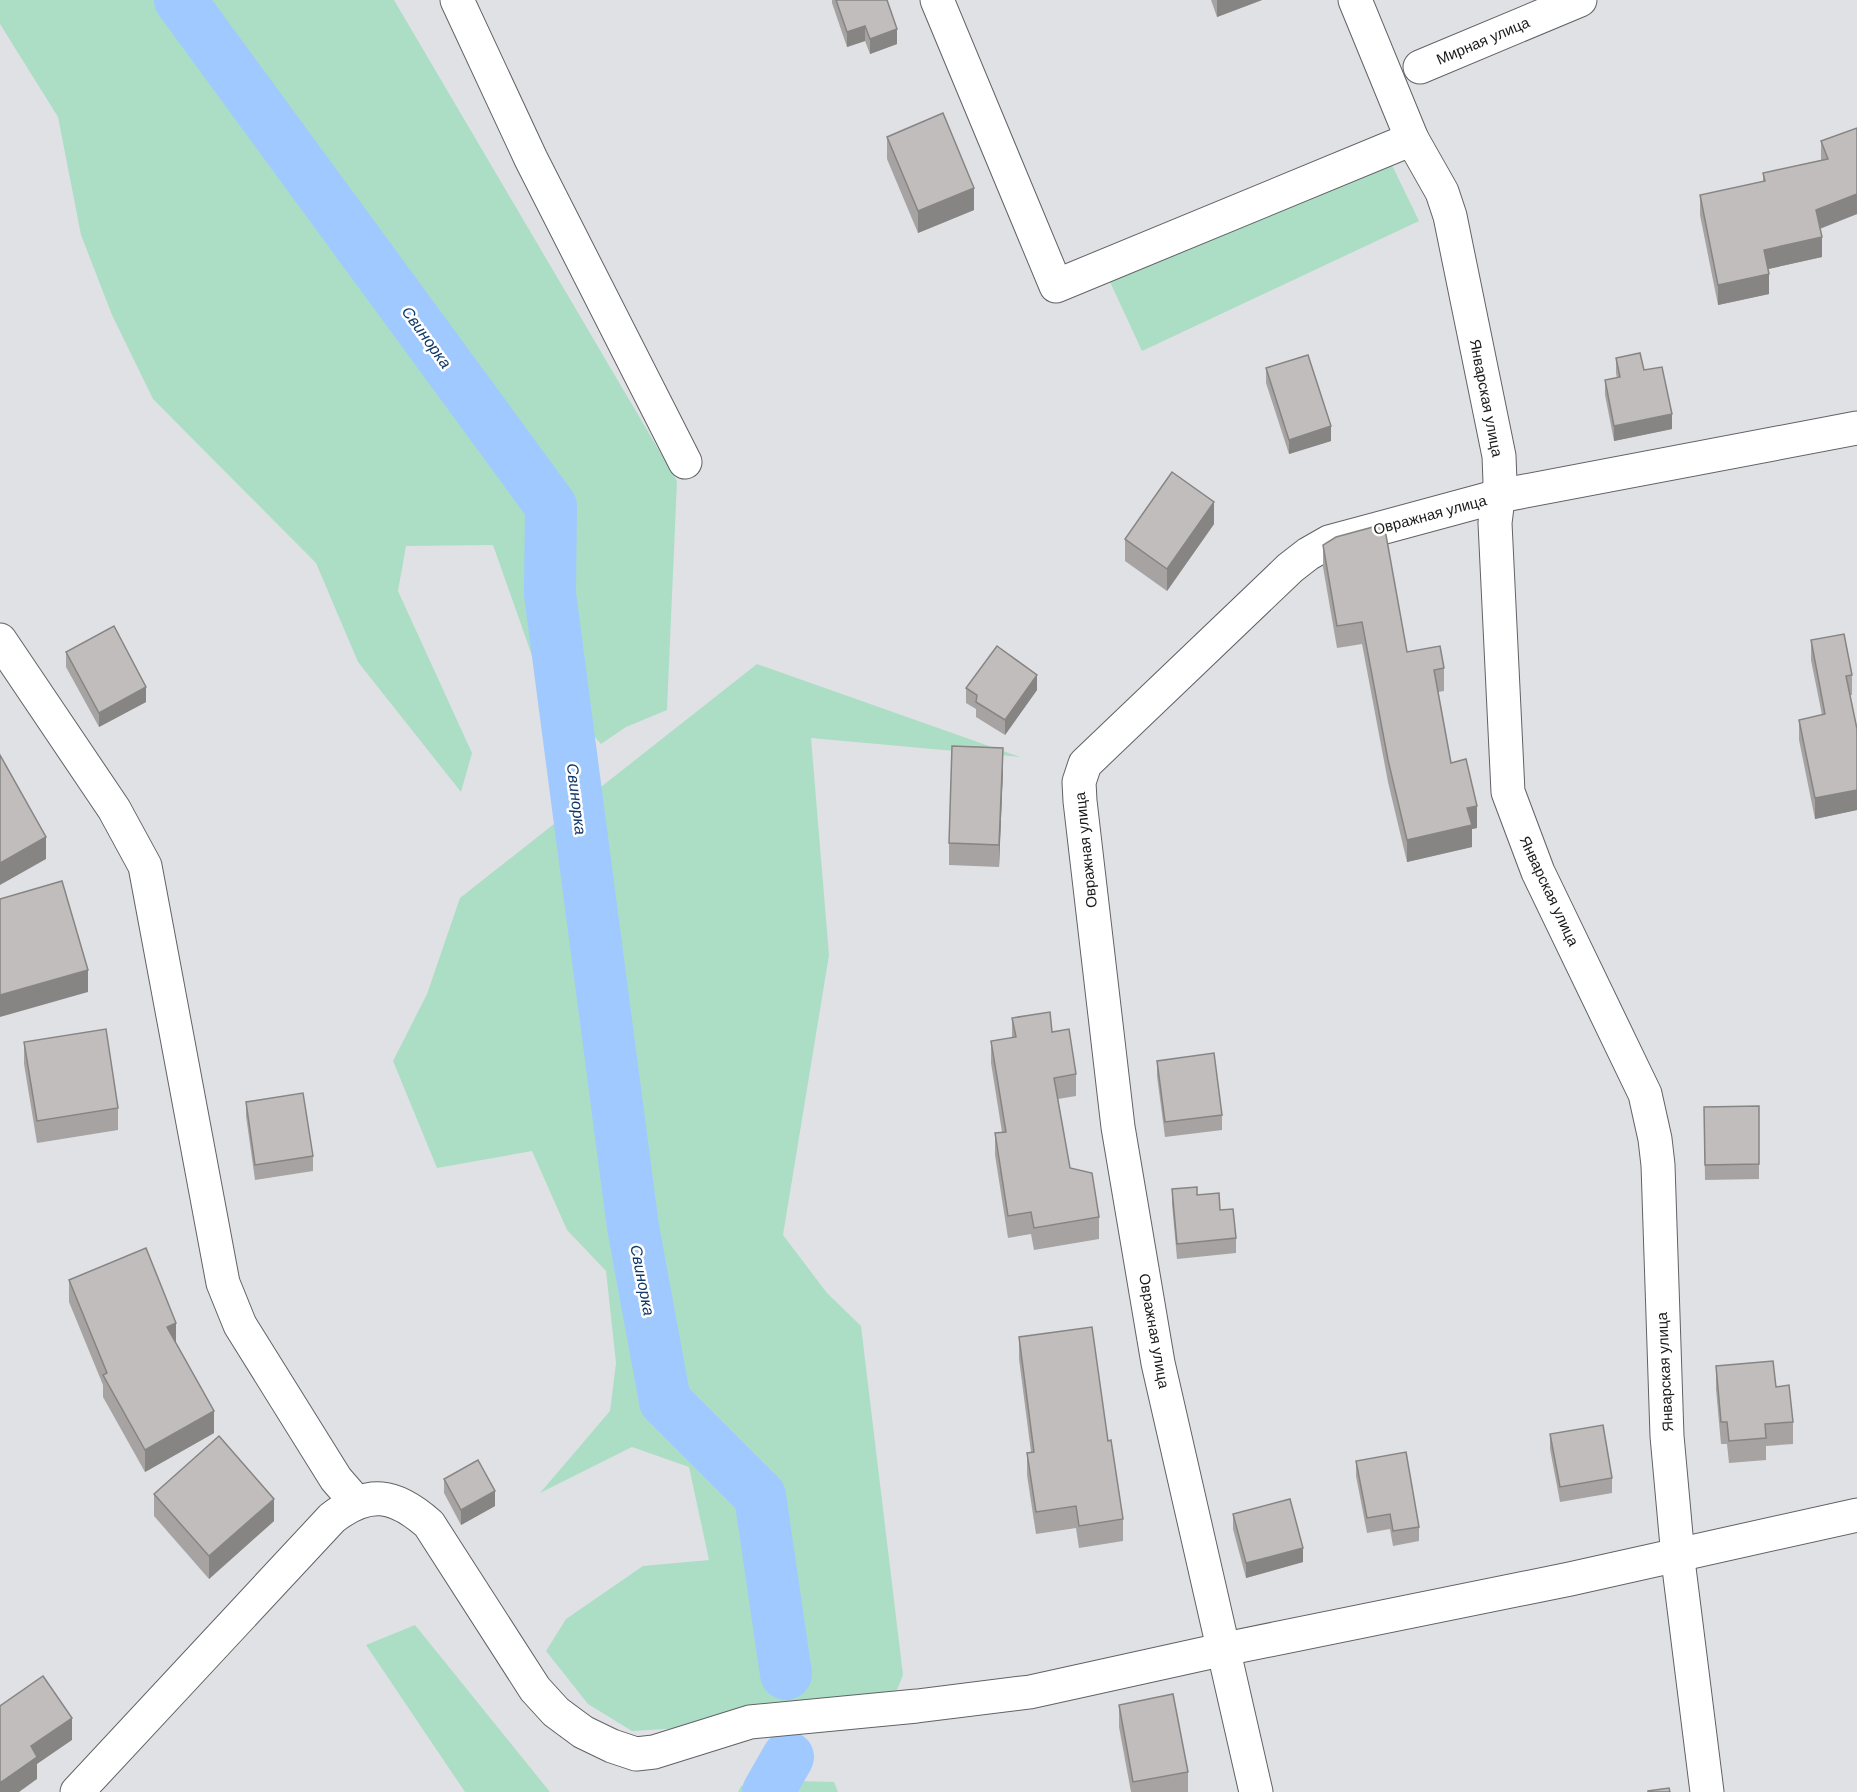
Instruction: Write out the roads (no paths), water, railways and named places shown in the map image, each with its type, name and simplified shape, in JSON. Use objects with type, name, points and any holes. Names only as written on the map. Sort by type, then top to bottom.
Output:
[{"type":"street","points":[[457,0],[531,159],[685,462]]},
{"type":"street","points":[[937,0],[1056,286],[1412,139]]},
{"type":"street","name":"Январская улица","points":[[1355,0],[1412,139],[1442,192],[1450,216],[1499,456],[1495,523],[1508,792],[1538,872],[1645,1094],[1655,1139],[1667,1436],[1678,1554],[1707,1792]]},
{"type":"street","name":"Мирная улица","points":[[1420,67],[1580,0]]},
{"type":"street","name":"Овражная улица","points":[[1256,1792],[1158,1363],[1122,1150],[1079,782],[1085,764],[1308,554],[1329,542],[1498,496],[1857,428]]},
{"type":"street","points":[[0,640],[114,809],[145,866],[223,1283],[240,1325],[336,1479],[356,1502]]},
{"type":"street","points":[[77,1792],[332,1518],[356,1502],[377,1498],[394,1500],[413,1509],[429,1524],[535,1689],[556,1712],[583,1732],[612,1746],[636,1754],[654,1752],[750,1722],[1002,1697],[1857,1515]]},
{"type":"waterway","name":"Свинорка","points":[[180,0],[551,506],[550,594],[633,1227],[665,1401],[760,1496],[786,1674]]},
{"type":"waterway","name":"Свинорка","points":[[768,1792],[788,1757]]}]
